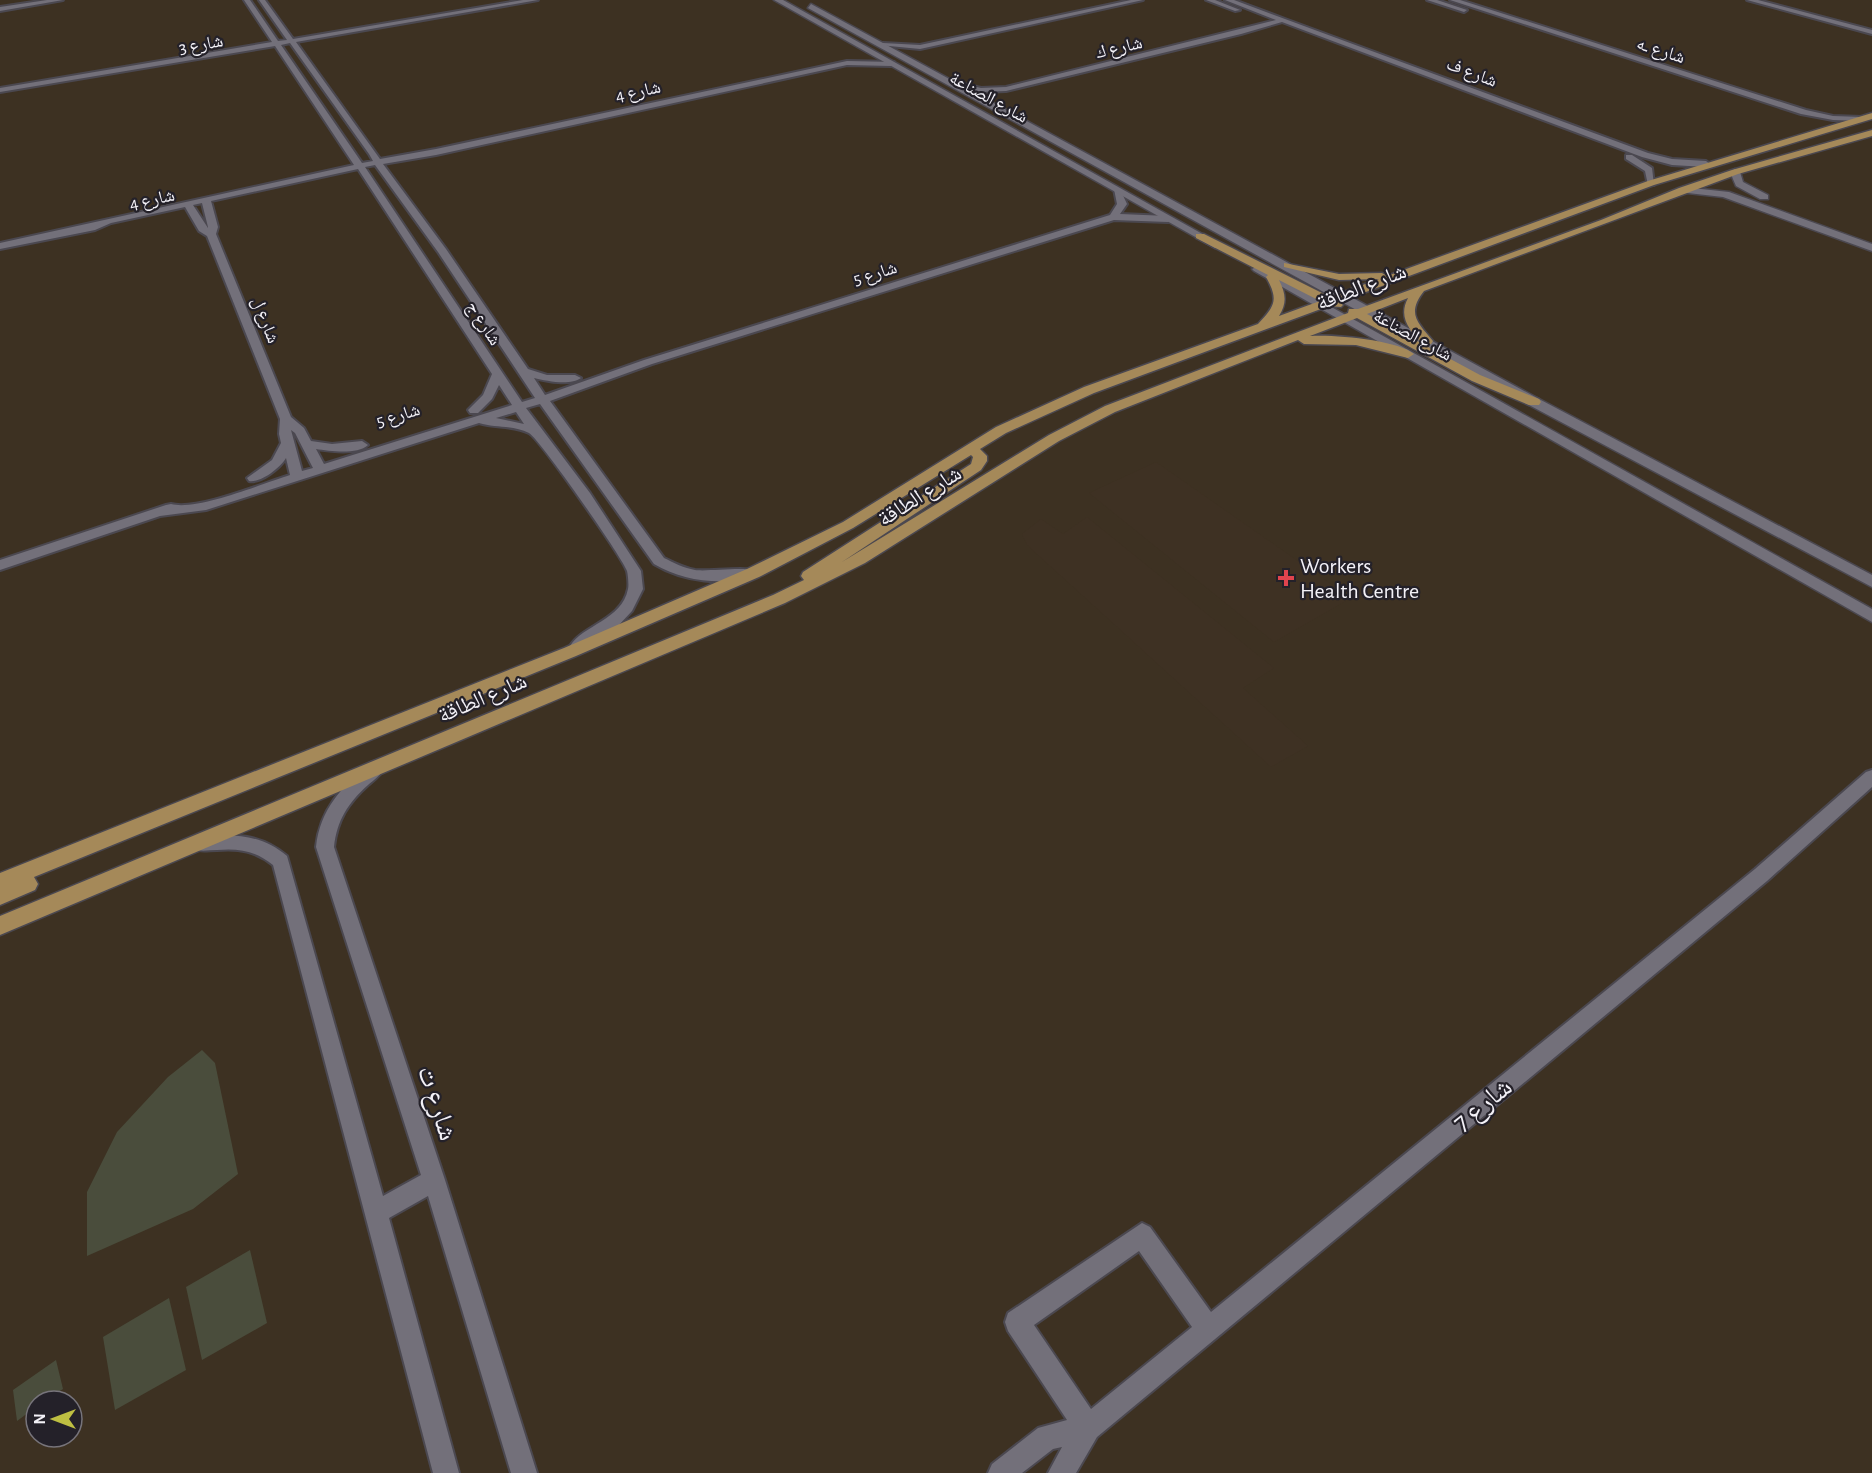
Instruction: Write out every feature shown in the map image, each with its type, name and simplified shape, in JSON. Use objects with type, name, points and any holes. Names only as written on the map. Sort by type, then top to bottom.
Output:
[{"type":"main road","name":"شارع الطاقة","points":[[0,926],[779,599],[860,559],[1082,422],[1278,344],[1402,274],[1706,164],[1867,118]]},
{"type":"main road","name":"شارع الطاقة","points":[[0,882],[570,652],[753,573],[848,525],[970,447],[1031,415],[1089,390],[1257,329],[1420,289],[1735,172],[1872,133]]},
{"type":"main road","points":[[1200,236],[1344,308],[1476,378],[1534,402]]},
{"type":"main road","points":[[1212,369],[1241,349],[1344,308],[1444,258]]},
{"type":"main road","points":[[1288,265],[1339,277],[1402,274]]},
{"type":"main road","points":[[1257,329],[1275,315],[1281,305],[1281,296],[1272,277]]},
{"type":"main road","points":[[1420,289],[1414,296],[1408,312],[1410,321],[1427,341]]},
{"type":"main road","points":[[1278,344],[1318,338],[1340,339],[1363,342],[1408,354]]},
{"type":"main road","points":[[779,599],[823,565],[976,467],[980,456],[970,447]]},
{"type":"main road","points":[[0,896],[170,815]]},
{"type":"street","points":[[0,9],[60,0]]},
{"type":"street","name":"شارع ج","points":[[247,0],[353,156],[362,175],[421,256],[497,376],[535,431],[585,496],[634,571],[636,589],[627,607],[613,622],[570,652]]},
{"type":"street","name":"شارع ج","points":[[262,0],[378,161],[388,179],[442,251],[540,395],[659,561],[673,571],[708,576],[753,573]]},
{"type":"street","name":"شارع 3","points":[[0,92],[277,45],[290,39],[325,36],[535,0]]},
{"type":"street","name":"شارع الصناعة","points":[[777,0],[1272,277],[1427,341],[1534,402],[1872,582]]},
{"type":"street","name":"شارع الصناعة","points":[[801,0],[1288,265],[1408,354],[1872,616]]},
{"type":"street","points":[[884,45],[920,47],[1140,0]]},
{"type":"street","name":"شارع ف","points":[[1209,0],[1453,83],[1645,155],[1672,162],[1706,164]]},
{"type":"street","name":"شارع ف","points":[[1228,0],[1282,26],[1634,159],[1650,170],[1651,183]]},
{"type":"street","name":"شارع ـه","points":[[1430,0],[1793,116],[1811,124],[1812,133]]},
{"type":"street","name":"شارع ـه","points":[[1453,0],[1819,116],[1867,118]]},
{"type":"street","points":[[1750,0],[1872,32]]},
{"type":"street","points":[[1767,0],[1872,27]]},
{"type":"street","points":[[1250,15],[1255,22],[1252,30]]},
{"type":"street","name":"شارع ك","points":[[959,85],[981,90],[1006,89],[1252,30],[1282,26]]},
{"type":"street","points":[[1523,29],[1534,26]]},
{"type":"street","points":[[239,51],[258,43],[270,34]]},
{"type":"street","points":[[290,39],[325,36]]},
{"type":"street","points":[[300,54],[307,45],[325,36]]},
{"type":"street","points":[[909,59],[911,52],[920,47]]},
{"type":"street","points":[[847,63],[859,56],[862,48]]},
{"type":"street","points":[[239,51],[284,55]]},
{"type":"street","name":"شارع 4","points":[[0,246],[323,177],[362,175],[378,161],[404,159],[847,63],[891,64]]},
{"type":"street","points":[[1442,86],[1453,83]]},
{"type":"street","points":[[998,108],[995,98],[1006,89]]},
{"type":"street","points":[[323,177],[342,166],[353,156]]},
{"type":"street","points":[[378,161],[404,159]]},
{"type":"street","points":[[388,179],[404,159]]},
{"type":"street","points":[[1735,172],[1739,184],[1755,194],[1872,237]]},
{"type":"street","points":[[323,177],[350,179]]},
{"type":"street","points":[[1683,190],[1725,194],[1872,248]]},
{"type":"street","points":[[1113,217],[1122,204],[1118,191]]},
{"type":"street","name":"شارع ل","points":[[206,202],[213,227],[211,234],[286,419],[287,444],[296,471]]},
{"type":"street","name":"شارع ل","points":[[189,206],[202,229],[211,234]]},
{"type":"street","name":"شارع 5","points":[[163,513],[201,507],[318,464],[1113,217],[1168,219]]},
{"type":"street","points":[[421,256],[442,251]]},
{"type":"street","points":[[459,318],[483,312]]},
{"type":"street","points":[[524,372],[578,383],[565,408],[564,427]]},
{"type":"street","points":[[497,376],[488,396],[474,415],[535,431]]},
{"type":"street","name":"شارع 5","points":[[318,464],[362,445],[474,415]]},
{"type":"street","name":"شارع ل","points":[[286,419],[300,430],[318,464]]},
{"type":"street","points":[[254,478],[277,462],[287,444]]},
{"type":"street","points":[[308,444],[332,448],[362,445]]},
{"type":"street","name":"شارع 5","points":[[0,565],[163,513],[197,497],[254,478],[296,471]]},
{"type":"street","points":[[585,496],[608,487]]},
{"type":"street","name":"شارع ت","points":[[377,767],[335,808],[325,829],[325,847],[434,1180],[524,1473]]},
{"type":"street","name":"شارع 7","points":[[1061,1473],[1088,1428],[1761,874],[1872,777]]},
{"type":"street","points":[[195,844],[235,840],[269,849],[281,861],[446,1473]]},
{"type":"street","points":[[375,1213],[434,1180]]},
{"type":"street","points":[[1088,1428],[1017,1322],[1142,1235],[1208,1329]]},
{"type":"street","name":"شارع 7","points":[[1001,1473],[1047,1437],[1088,1428]]},
{"type":"shaded area","points":[[0,0],[1872,0],[1872,1473],[0,1473]]},
{"type":"shaded area","points":[[1156,462],[1351,598],[1274,642],[1089,493]]},
{"type":"shaded area","points":[[1087,517],[1274,668],[1243,688],[1308,746],[1271,767],[1027,545],[1022,534],[1041,519],[1063,534]]},
{"type":"green space","points":[[202,1050],[215,1063],[238,1174],[193,1209],[87,1256],[87,1192],[117,1132],[168,1077]]},
{"type":"green space","points":[[250,1250],[267,1323],[202,1360],[186,1287]]},
{"type":"green space","points":[[169,1298],[186,1370],[115,1410],[103,1337]]},
{"type":"green space","points":[[56,1360],[63,1389],[24,1389],[24,1416],[17,1421],[13,1390]]},
{"type":"place","name":"Workers Health Centre","points":[[1286,578]]}]
